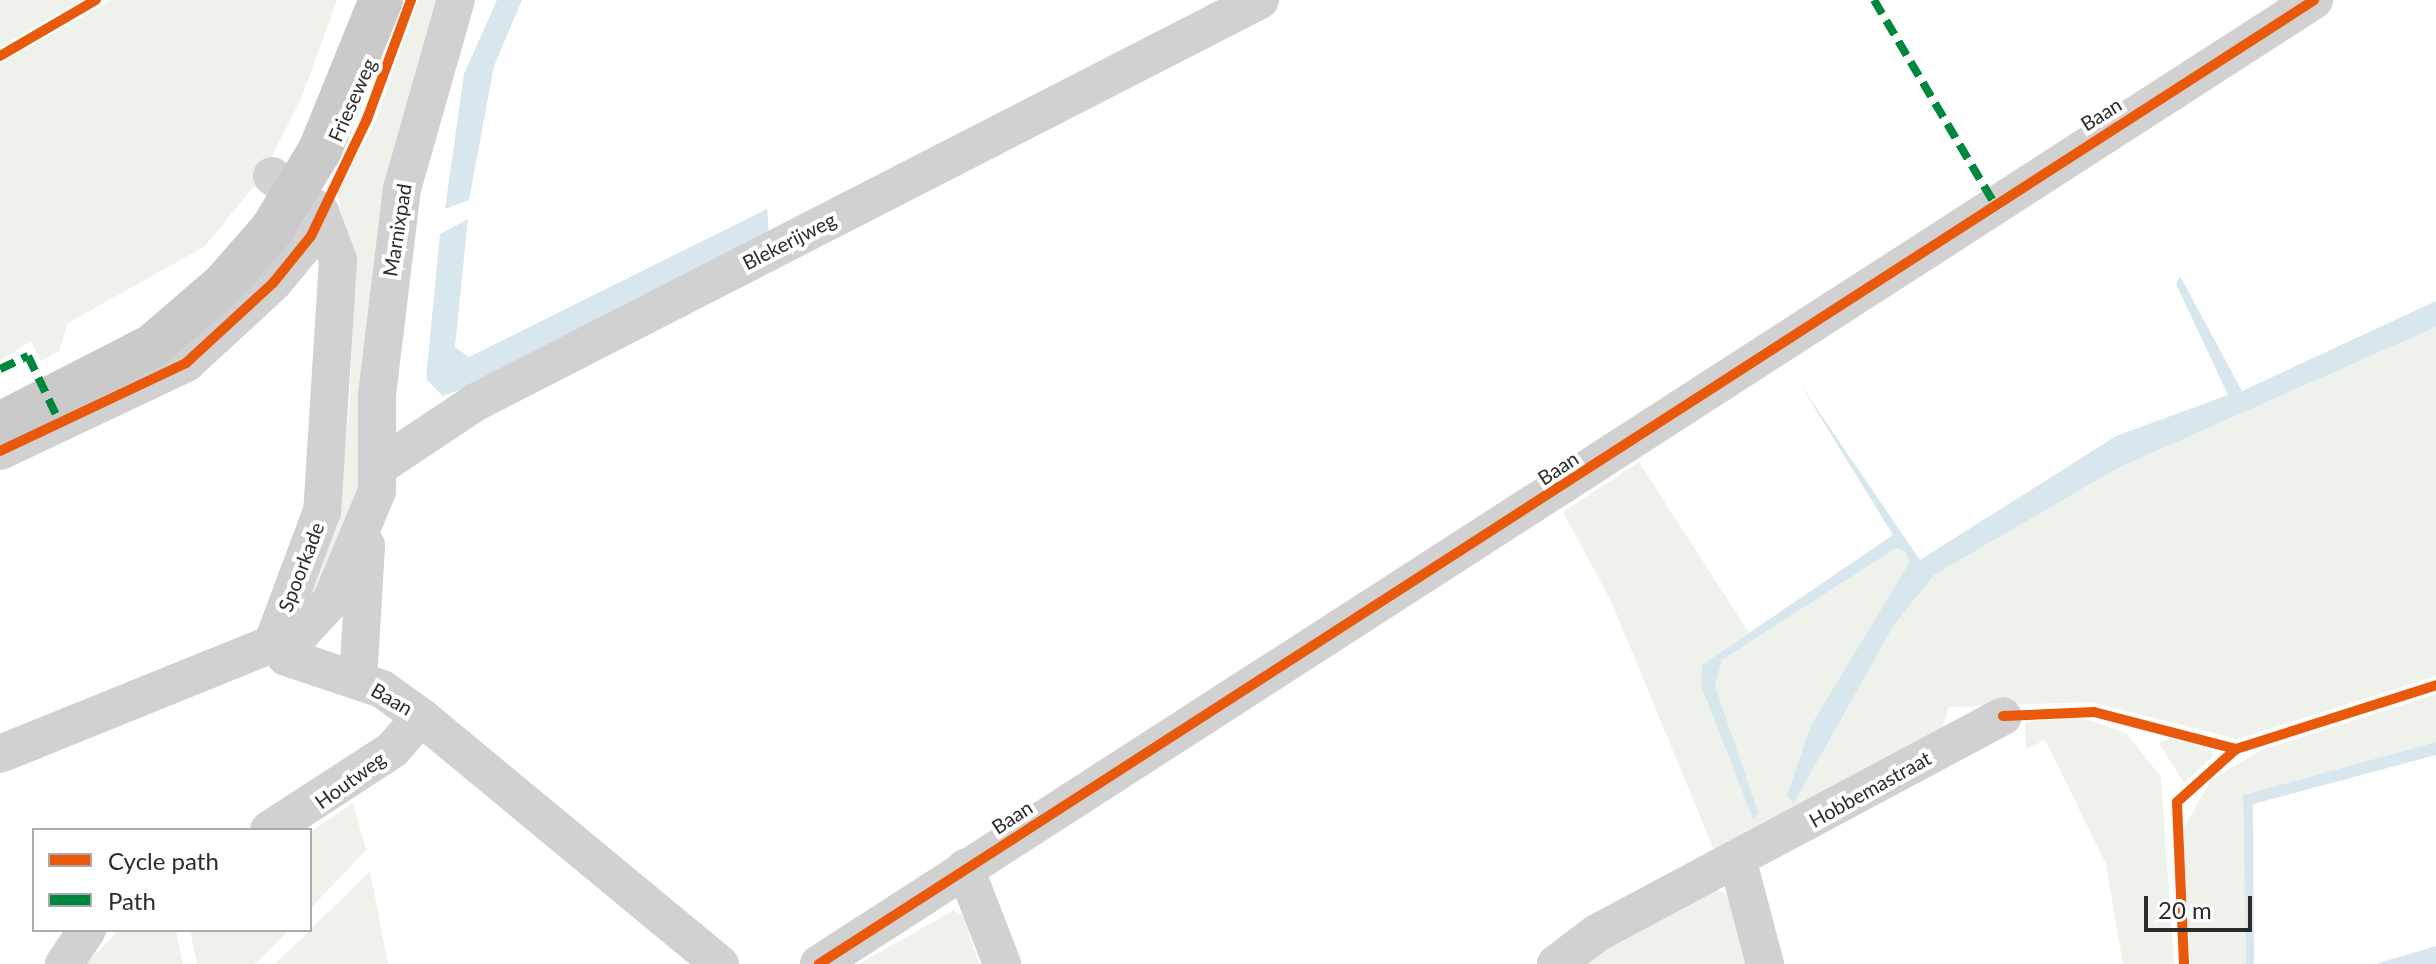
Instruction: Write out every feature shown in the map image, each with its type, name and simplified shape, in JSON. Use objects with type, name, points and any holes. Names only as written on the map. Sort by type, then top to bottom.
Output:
[{"type":"main road","name":"Frieseweg","points":[[296,194],[303,121],[351,0]]},
{"type":"main road","name":"Frieseweg","points":[[296,194],[341,107],[381,0]]},
{"type":"main road","points":[[0,424],[118,364],[224,284],[296,194]]},
{"type":"main road","points":[[0,393],[118,364]]},
{"type":"street","name":"Marnixpad","points":[[380,466],[377,395],[402,189],[456,0]]},
{"type":"street","name":"Blekerijweg","points":[[380,466],[476,402],[1260,0]]},
{"type":"street","name":"Baan","points":[[819,964],[2314,0]]},
{"type":"street","name":"Spoorkade","points":[[273,642],[310,553],[325,485],[338,260],[296,194]]},
{"type":"street","points":[[0,451],[118,364]]},
{"type":"street","points":[[358,681],[366,526],[380,466]]},
{"type":"street","points":[[0,754],[317,622],[366,526]]},
{"type":"street","name":"Baan","points":[[273,642],[286,657],[358,681],[421,717],[720,964]]},
{"type":"street","name":"Hobbemastraat","points":[[1556,964],[1597,933],[1738,862],[2003,716]]},
{"type":"street","name":"Houtweg","points":[[272,828],[392,750],[421,717]]},
{"type":"street","points":[[1738,862],[1765,964]]},
{"type":"street","points":[[965,868],[1002,964]]},
{"type":"street","points":[[64,964],[86,932]]},
{"type":"shaded area","points":[[0,0],[82,0],[0,47]]},
{"type":"shaded area","points":[[111,0],[337,0],[301,99],[261,178],[204,247],[68,323],[59,351],[41,361],[31,341],[0,361],[0,64]]},
{"type":"shaded area","points":[[418,0],[445,0],[365,474],[332,575],[299,615],[341,489],[349,411],[355,272],[336,190],[374,125]]},
{"type":"shaded area","points":[[497,0],[522,0],[494,66],[469,200],[445,209],[464,74]]},
{"type":"shaded area","points":[[767,209],[769,233],[468,387],[443,396],[426,379],[440,234],[468,219],[455,347],[469,357]]},
{"type":"shaded area","points":[[2180,276],[2242,391],[2436,301],[2436,327],[2118,468],[1934,575],[1894,625],[1794,803],[1787,796],[1811,725],[1909,563],[1906,552],[1896,548],[1722,660],[1715,686],[1758,812],[1753,819],[1701,685],[1702,665],[1893,535],[1800,384],[1920,560],[2116,436],[2228,395],[2176,284]]},
{"type":"shaded area","points":[[2436,327],[2436,676],[2237,739],[2091,702],[1949,707],[1937,743],[1724,852],[1713,848],[1612,603],[1563,512],[1639,462],[1749,633],[1702,665],[1757,818],[1715,686],[1722,660],[1896,548],[1906,552],[1909,563],[1811,725],[1794,803],[1894,625],[1934,575],[2118,468]]},
{"type":"shaded area","points":[[2436,694],[2436,742],[2243,795],[2246,964],[2190,964],[2182,831],[2211,780],[2261,750]]},
{"type":"shaded area","points":[[2078,717],[2126,733],[2161,777],[2174,964],[2123,964],[2106,864],[2045,740],[2026,749],[2025,722]]},
{"type":"shaded area","points":[[2170,738],[2213,751],[2213,756],[2184,783],[2159,743]]},
{"type":"shaded area","points":[[2436,742],[2436,755],[2253,804],[2254,964],[2246,964],[2243,795]]},
{"type":"shaded area","points":[[353,803],[366,850],[312,907],[312,831]]},
{"type":"shaded area","points":[[370,871],[388,964],[275,964],[308,932],[312,932],[312,928]]},
{"type":"shaded area","points":[[1717,890],[1732,897],[1747,964],[1576,964]]},
{"type":"shaded area","points":[[954,910],[963,916],[979,964],[859,964]]},
{"type":"shaded area","points":[[117,932],[176,932],[183,964],[86,964]]},
{"type":"shaded area","points":[[190,932],[287,932],[255,964],[197,964]]},
{"type":"shaded area","points":[[2436,946],[2436,964],[2375,964]]},
{"type":"marked path","points":[[1874,0],[1994,203]]},
{"type":"marked path","points":[[0,369],[28,356],[60,423]]},
{"type":"cycle path","points":[[0,56],[96,0]]},
{"type":"cycle path","points":[[0,451],[186,363],[273,283],[311,236],[367,119],[411,0]]},
{"type":"cycle path","points":[[819,964],[2314,0]]},
{"type":"cycle path","points":[[2184,964],[2177,802],[2236,749],[2436,685]]},
{"type":"cycle path","points":[[2003,716],[2094,712],[2236,749]]}]
